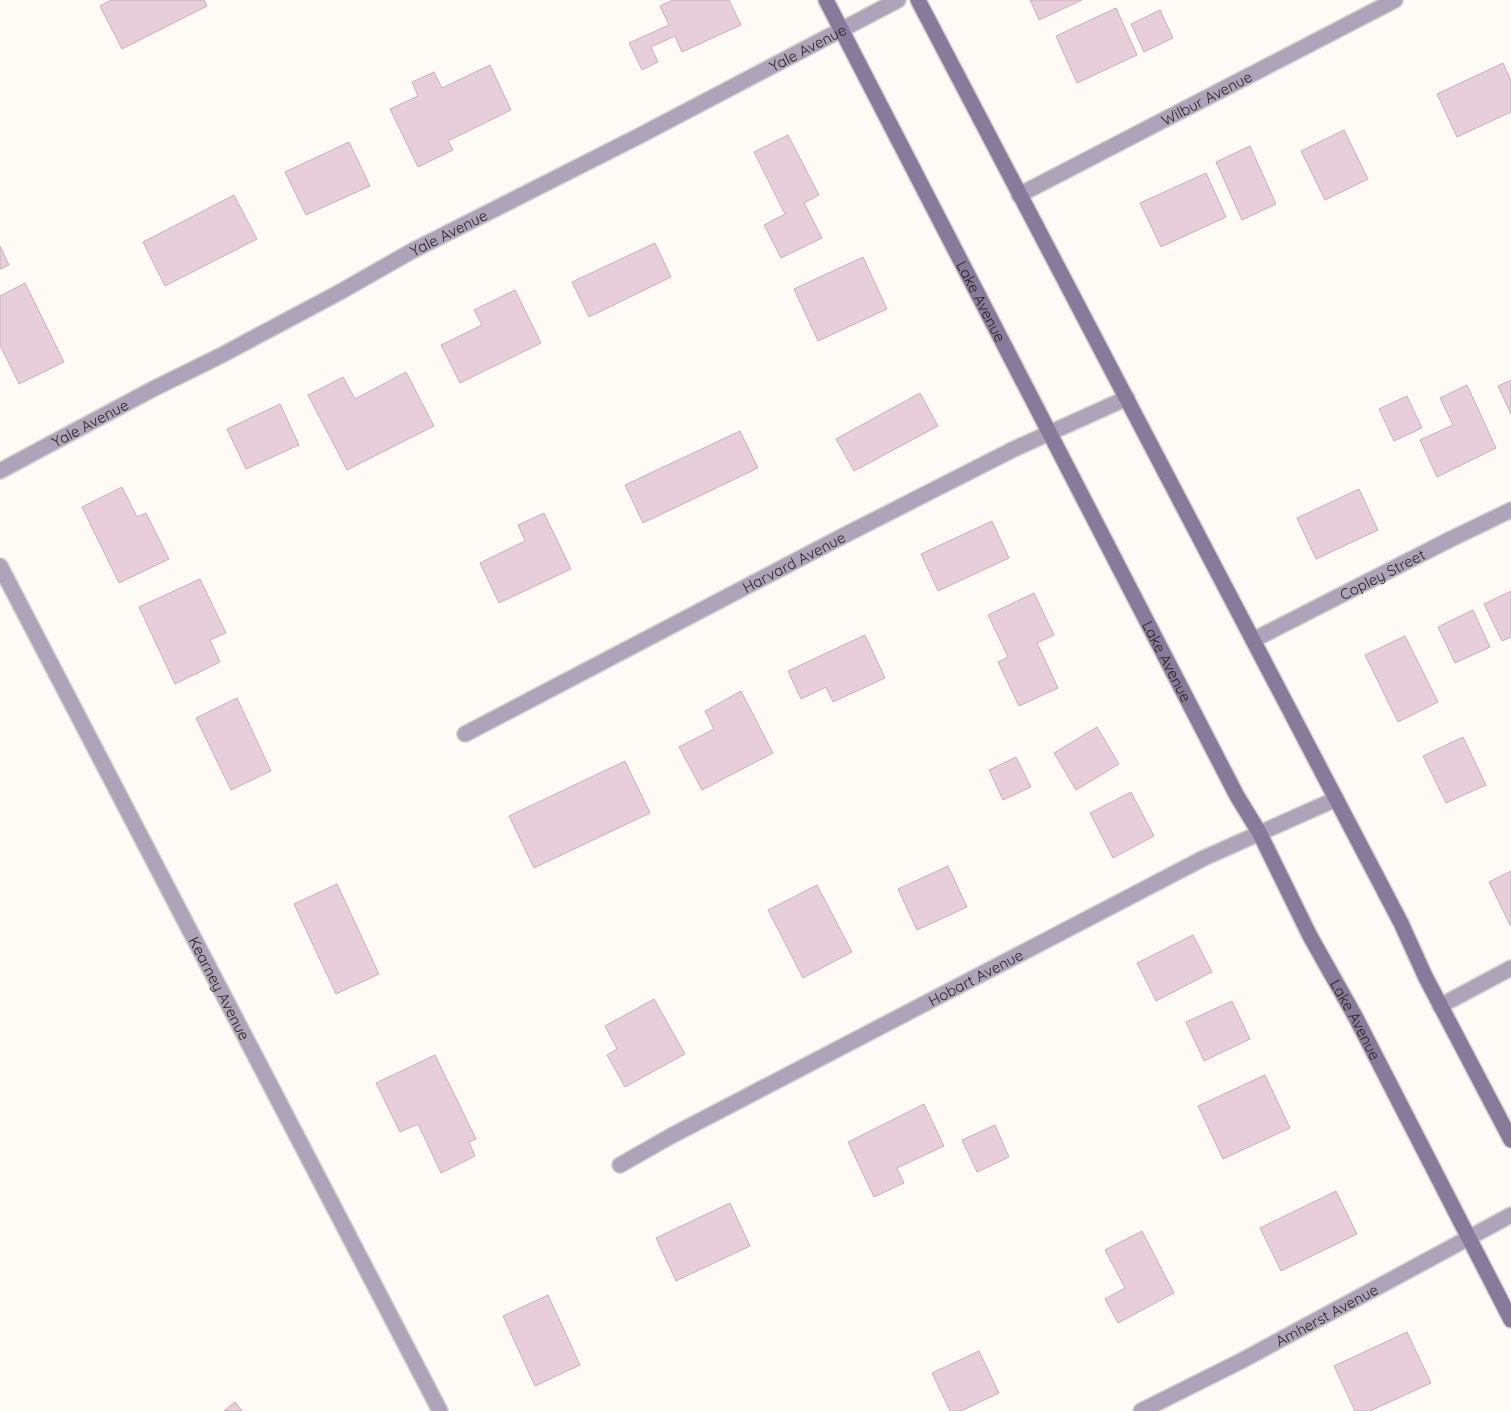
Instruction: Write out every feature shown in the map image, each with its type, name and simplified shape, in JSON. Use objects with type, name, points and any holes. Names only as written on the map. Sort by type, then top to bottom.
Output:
[{"type":"main road","name":"Lake Avenue","points":[[826,0],[1237,796],[1259,832],[1310,936],[1356,1018],[1511,1320]]},
{"type":"main road","points":[[918,0],[1336,799],[1401,924],[1440,1006],[1511,1140]]},
{"type":"street","name":"Yale Avenue","points":[[0,471],[340,292],[412,251],[641,135],[898,0]]},
{"type":"street","name":"Wilbur Avenue","points":[[1019,195],[1395,0]]},
{"type":"street","name":"Harvard Avenue","points":[[466,734],[842,536],[1014,449],[1127,398]]},
{"type":"street","name":"Copley Street","points":[[1253,640],[1511,510]]},
{"type":"street","name":"Kearney Avenue","points":[[0,566],[440,1411]]},
{"type":"street","name":"Hobart Avenue","points":[[620,1165],[671,1136],[1178,871],[1259,832],[1336,799]]},
{"type":"street","points":[[1440,1006],[1511,968]]},
{"type":"street","name":"Amherst Avenue","points":[[1141,1411],[1241,1360],[1511,1215]]},
{"type":"building","points":[[111,0],[204,0],[207,6],[122,49],[100,6]]},
{"type":"building","points":[[673,0],[729,0],[741,25],[682,52],[675,36],[651,47],[658,62],[642,70],[629,43],[669,25],[660,6]]},
{"type":"building","points":[[1030,0],[1082,0],[1039,20]]},
{"type":"building","points":[[1116,8],[1137,55],[1077,83],[1056,36]]},
{"type":"building","points":[[1160,10],[1173,38],[1144,52],[1131,24]]},
{"type":"building","points":[[1503,63],[1511,81],[1511,112],[1457,137],[1437,94]]},
{"type":"building","points":[[490,65],[511,110],[448,141],[453,150],[418,167],[390,109],[418,96],[412,82],[434,72],[442,88]]},
{"type":"building","points":[[1344,130],[1368,179],[1325,200],[1301,151]]},
{"type":"building","points":[[788,135],[819,195],[804,203],[822,238],[781,258],[764,225],[785,214],[754,152]]},
{"type":"building","points":[[349,142],[370,186],[306,215],[285,172]]},
{"type":"building","points":[[1250,146],[1276,204],[1242,220],[1216,162]]},
{"type":"building","points":[[1206,173],[1226,217],[1161,247],[1140,203]]},
{"type":"building","points":[[234,195],[257,239],[165,286],[143,242]]},
{"type":"building","points":[[655,243],[671,277],[589,317],[572,282]]},
{"type":"building","points":[[0,246],[9,265],[0,269]]},
{"type":"building","points":[[863,257],[887,309],[818,341],[794,289]]},
{"type":"building","points":[[25,283],[64,362],[19,384],[0,345],[0,296]]},
{"type":"building","points":[[515,290],[541,343],[460,383],[441,345],[482,325],[474,310]]},
{"type":"building","points":[[406,372],[434,426],[347,470],[308,395],[343,377],[355,399]]},
{"type":"building","points":[[1511,380],[1511,414],[1498,386]]},
{"type":"building","points":[[1467,385],[1496,448],[1437,477],[1420,440],[1453,425],[1440,398]]},
{"type":"building","points":[[920,393],[938,426],[854,471],[836,439]]},
{"type":"building","points":[[1407,396],[1422,428],[1394,441],[1379,409]]},
{"type":"building","points":[[280,404],[299,445],[246,469],[227,429]]},
{"type":"building","points":[[740,431],[758,468],[643,523],[625,485]]},
{"type":"building","points":[[122,487],[137,517],[146,513],[169,559],[119,583],[82,507]]},
{"type":"building","points":[[1359,489],[1378,530],[1316,559],[1297,518]]},
{"type":"building","points":[[544,513],[571,569],[499,603],[480,563],[525,541],[518,525]]},
{"type":"building","points":[[992,521],[1009,558],[938,591],[921,554]]},
{"type":"building","points":[[200,579],[226,633],[210,640],[220,662],[175,684],[139,607]]},
{"type":"building","points":[[1511,591],[1511,637],[1502,641],[1484,604]]},
{"type":"building","points":[[1034,593],[1054,635],[1037,643],[1058,688],[1019,706],[998,662],[1008,657],[988,615]]},
{"type":"building","points":[[1473,610],[1490,647],[1455,663],[1438,627]]},
{"type":"building","points":[[865,635],[885,678],[833,702],[826,687],[801,699],[788,671]]},
{"type":"building","points":[[1405,636],[1438,702],[1398,722],[1365,655]]},
{"type":"building","points":[[741,691],[773,753],[702,790],[679,747],[714,729],[705,711]]},
{"type":"building","points":[[237,698],[271,771],[231,790],[196,718]]},
{"type":"building","points":[[1097,727],[1119,764],[1076,790],[1054,753]]},
{"type":"building","points":[[1463,737],[1486,785],[1446,803],[1423,756]]},
{"type":"building","points":[[1016,757],[1031,787],[1003,800],[989,770]]},
{"type":"building","points":[[625,761],[650,813],[534,868],[509,816]]},
{"type":"building","points":[[1131,792],[1154,836],[1113,858],[1090,813]]},
{"type":"building","points":[[948,866],[967,907],[917,930],[898,889]]},
{"type":"building","points":[[1511,871],[1511,925],[1510,925],[1489,882]]},
{"type":"building","points":[[337,884],[379,974],[336,994],[294,904]]},
{"type":"building","points":[[817,885],[852,952],[803,978],[768,910]]},
{"type":"building","points":[[1193,935],[1212,972],[1156,1001],[1137,963]]},
{"type":"building","points":[[654,999],[685,1054],[625,1087],[607,1055],[617,1049],[605,1026]]},
{"type":"building","points":[[1232,1001],[1250,1039],[1204,1061],[1186,1022]]},
{"type":"building","points":[[435,1055],[476,1139],[469,1142],[475,1156],[441,1173],[418,1124],[400,1132],[376,1083]]},
{"type":"building","points":[[1265,1075],[1290,1128],[1223,1159],[1198,1106]]},
{"type":"building","points":[[924,1104],[944,1146],[897,1168],[904,1183],[874,1197],[848,1142]]},
{"type":"building","points":[[995,1125],[1009,1157],[977,1172],[962,1140]]},
{"type":"building","points":[[1336,1191],[1357,1234],[1281,1271],[1260,1228]]},
{"type":"building","points":[[730,1203],[750,1246],[676,1281],[656,1238]]},
{"type":"building","points":[[1142,1231],[1174,1293],[1118,1323],[1105,1299],[1125,1288],[1105,1250]]},
{"type":"building","points":[[548,1295],[580,1365],[535,1386],[503,1316]]},
{"type":"building","points":[[1407,1332],[1431,1383],[1370,1411],[1355,1411],[1334,1366]]},
{"type":"building","points":[[979,1351],[999,1393],[961,1411],[950,1411],[932,1373]]},
{"type":"building","points":[[235,1402],[242,1411],[224,1411]]}]
